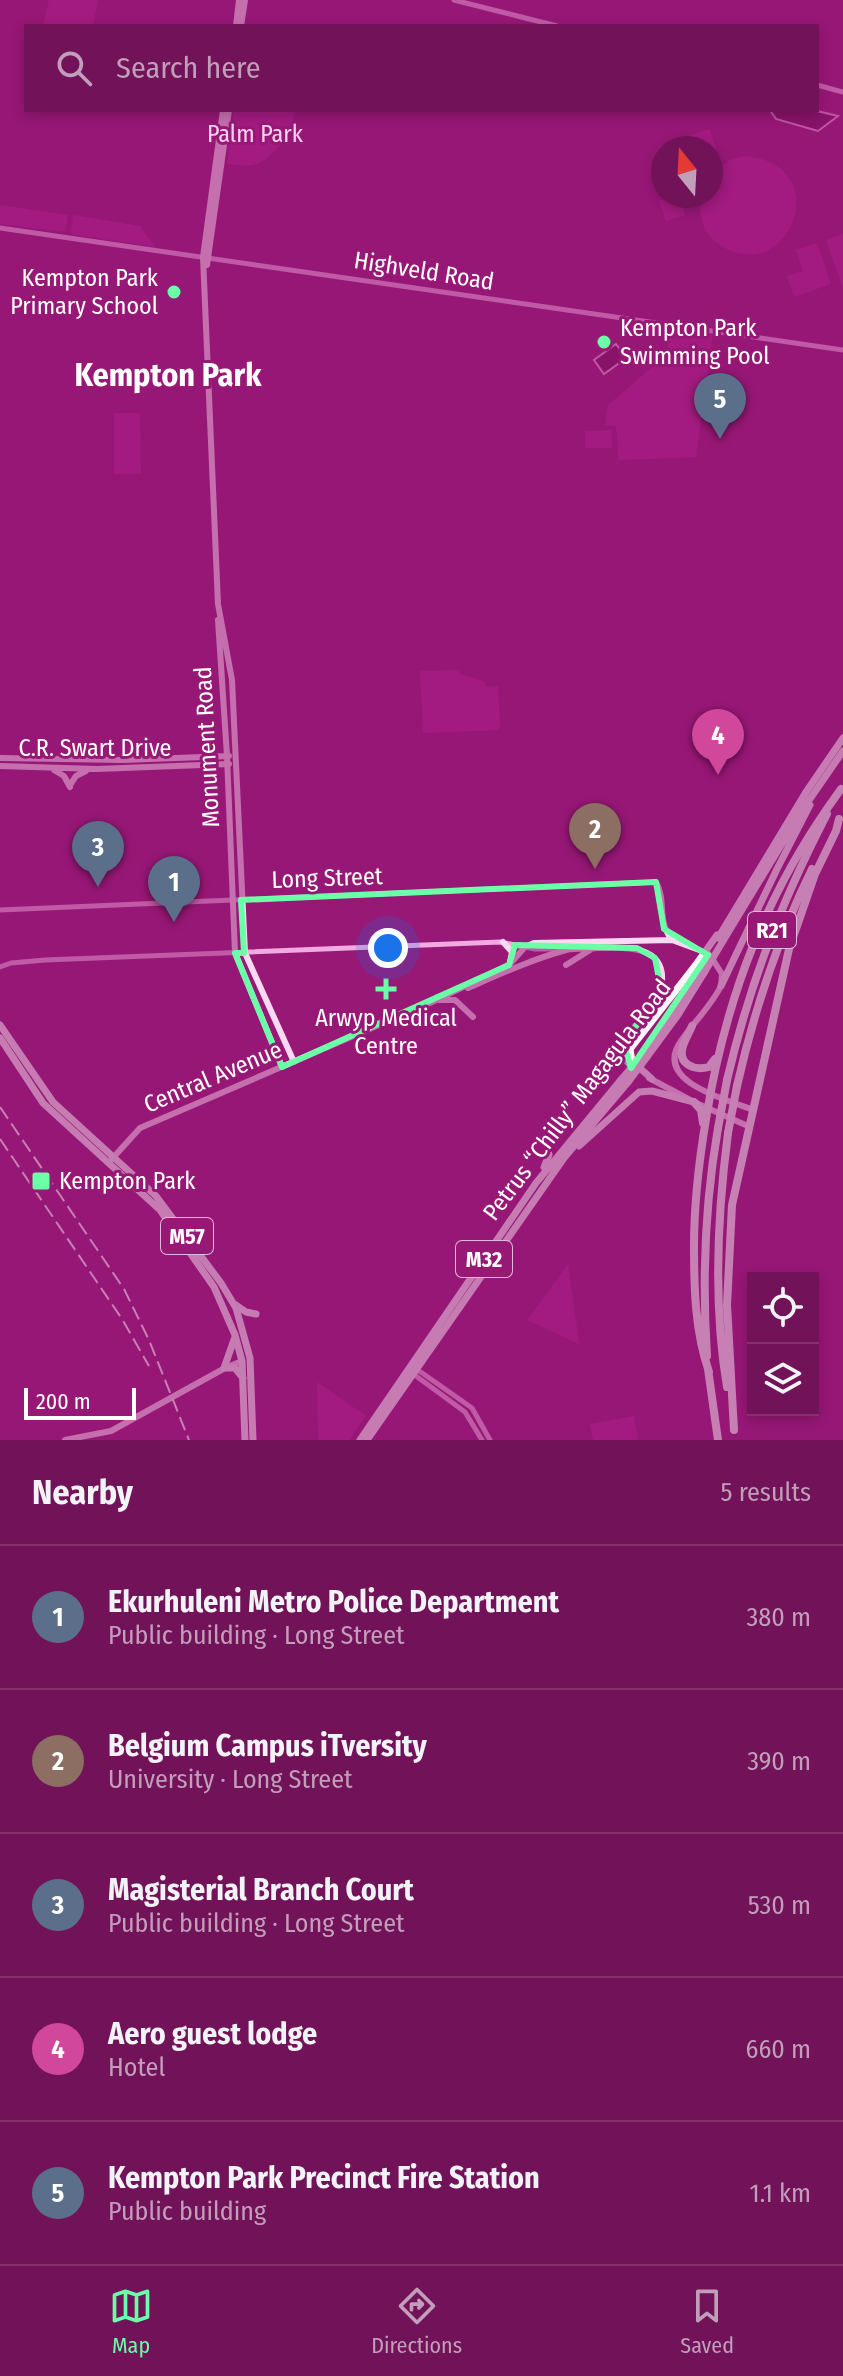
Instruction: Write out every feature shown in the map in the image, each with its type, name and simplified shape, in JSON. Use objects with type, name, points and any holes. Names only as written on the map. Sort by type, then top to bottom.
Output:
[{"type":"highway","points":[[709,1372],[698,1331],[694,1275],[696,1183],[721,1041],[739,977],[764,918],[814,824],[842,787]]},
{"type":"highway","name":"R21","points":[[718,1440],[709,1372],[706,1260],[711,1165],[727,1080],[744,1012],[767,941],[790,888],[842,787]]},
{"type":"highway","points":[[735,1435],[727,1305],[732,1205],[789,949],[815,874],[841,815]]},
{"type":"highway","name":"R21","points":[[735,1435],[722,1359],[719,1307],[719,1248],[728,1133],[753,1022],[778,947],[806,882],[841,815]]},
{"type":"highway","points":[[692,1026],[681,1050],[683,1059],[692,1067],[703,1069],[711,1065],[721,1041]]},
{"type":"highway","points":[[694,1102],[701,1110],[703,1131]]},
{"type":"highway","points":[[747,1138],[761,1131]]},
{"type":"main road","points":[[238,24],[242,0]]},
{"type":"main road","name":"Monument Road","points":[[226,112],[205,269],[228,760],[231,900],[235,953],[282,1067]]},
{"type":"main road","name":"Monument Road","points":[[219,609],[232,673],[245,953],[294,1062]]},
{"type":"main road","name":"Petrus “Chilly” Magagula Road","points":[[719,938],[806,792],[843,738]]},
{"type":"main road","name":"Petrus “Chilly” Magagula Road","points":[[360,1440],[565,1158],[678,1015],[699,969],[843,751]]},
{"type":"main road","name":"C.R. Swart Drive","points":[[0,766],[97,769],[213,765],[237,755]]},
{"type":"main road","name":"C.R. Swart Drive","points":[[0,758],[228,760],[237,764]]},
{"type":"main road","points":[[213,765],[222,772],[228,784]]},
{"type":"main road","points":[[49,767],[64,776],[70,786],[80,773],[97,769]]},
{"type":"main road","points":[[754,1110],[685,1080],[675,1067],[675,1051],[721,986],[815,792]]},
{"type":"main road","points":[[656,882],[660,891],[662,925],[672,940]]},
{"type":"main road","points":[[462,989],[509,965],[525,947],[534,943],[570,945],[672,940],[702,951],[713,960],[722,974],[721,986]]},
{"type":"main road","points":[[503,942],[512,952],[509,965]]},
{"type":"main road","points":[[570,945],[594,949],[637,948],[646,951],[659,964],[661,989],[627,1036],[622,1051],[627,1065],[694,1102]]},
{"type":"main road","name":"Central Avenue","points":[[111,1160],[139,1128],[570,945]]},
{"type":"main road","points":[[566,965],[594,949]]},
{"type":"main road","points":[[652,1079],[632,1061],[630,1049],[699,969]]},
{"type":"main road","points":[[435,1001],[455,1000],[473,1017]]},
{"type":"main road","name":"M57","points":[[0,1025],[53,1102],[160,1210],[214,1287],[235,1335],[242,1361],[245,1440]]},
{"type":"main road","name":"M57","points":[[0,1038],[41,1100],[165,1206],[232,1301],[243,1328],[251,1369],[253,1440]]},
{"type":"main road","name":"Petrus “Chilly” Magagula Road","points":[[367,1440],[536,1183],[624,1081]]},
{"type":"main road","points":[[565,1158],[639,1092],[652,1091],[694,1102],[751,1127]]},
{"type":"main road","points":[[536,1183],[548,1160],[545,1140],[556,1146],[566,1146]]},
{"type":"main road","points":[[232,1301],[244,1311],[255,1314],[248,1318],[243,1328]]},
{"type":"main road","points":[[224,1368],[235,1335]]},
{"type":"main road","points":[[242,1361],[247,1344]]},
{"type":"main road","points":[[65,1440],[111,1431],[242,1361]]},
{"type":"main road","points":[[242,1361],[251,1369]]},
{"type":"main road","points":[[224,1368],[235,1368],[244,1380]]},
{"type":"street","points":[[454,0],[549,24]]},
{"type":"street","points":[[819,86],[843,92]]},
{"type":"street","name":"Highveld Road","points":[[0,228],[843,350]]},
{"type":"street","name":"Long Street","points":[[0,910],[656,882]]},
{"type":"street","points":[[0,967],[31,961],[503,942],[525,947]]},
{"type":"street","points":[[412,1369],[474,1417],[490,1440]]},
{"type":"street","points":[[474,1417],[482,1440]]},
{"type":"highlighted area","points":[[656,882],[664,929],[708,955],[631,1068],[624,1044],[661,989],[655,958],[637,948],[515,945],[509,965],[282,1067],[235,953],[244,953],[241,900]]},
{"type":"green space","points":[[49,0],[98,0],[93,24],[43,24]]},
{"type":"green space","name":"Palm Park","points":[[234,112],[294,112],[287,135],[268,157],[253,165],[227,164]]},
{"type":"green space","points":[[710,129],[712,136],[690,136]]},
{"type":"green space","points":[[745,156],[774,164],[790,180],[796,200],[793,220],[783,239],[766,251],[744,254],[720,245],[703,224],[700,208],[723,208],[723,165]]},
{"type":"green space","points":[[0,205],[68,215],[65,232],[0,224]]},
{"type":"green space","points":[[661,208],[683,208],[685,215],[666,221]]},
{"type":"green space","points":[[73,215],[140,226],[155,247],[71,234]]},
{"type":"green space","points":[[843,234],[843,287],[826,240]]},
{"type":"green space","points":[[817,243],[831,284],[794,297],[787,276],[803,271],[796,250]]},
{"type":"green space","points":[[670,329],[713,334],[696,457],[619,460],[616,426],[605,425],[608,405],[667,354]]},
{"type":"green space","points":[[114,413],[140,413],[141,474],[114,474]]},
{"type":"green space","points":[[611,430],[612,448],[585,448],[585,431]]},
{"type":"green space","points":[[459,670],[459,674],[484,681],[487,687],[498,686],[498,730],[423,733],[420,671]]},
{"type":"green space","points":[[568,1264],[579,1344],[527,1320]]},
{"type":"green space","points":[[317,1382],[366,1416],[349,1440],[318,1440]]},
{"type":"green space","points":[[634,1416],[638,1440],[593,1440],[590,1424]]},
{"type":"shaded area","points":[[819,111],[838,116],[818,131],[776,119],[771,112]]},
{"type":"shaded area","points":[[616,344],[626,358],[604,374],[594,360]]},
{"type":"railway","points":[[0,1107],[124,1289],[149,1340],[189,1440]]},
{"type":"railway","points":[[0,1139],[122,1319],[149,1366]]},
{"type":"place","name":"Kempton Park Primary School","points":[[174,292]]},
{"type":"place","name":"Kempton Park Swimming Pool","points":[[604,342]]},
{"type":"place","name":"Kempton Park Precinct Fire Station","points":[[720,439]]},
{"type":"place","name":"Aero guest lodge","points":[[718,775]]},
{"type":"place","name":"Belgium Campus iTversity","points":[[595,869]]},
{"type":"place","name":"Magisterial Branch Court","points":[[98,887]]},
{"type":"place","name":"Ekurhuleni Metro Police Department","points":[[174,922]]},
{"type":"place","name":"Arwyp Medical Centre","points":[[386,989]]},
{"type":"place","name":"Kempton Park","points":[[41,1181]]},
{"type":"district","name":"Kempton Park","points":[[168,375]]}]
